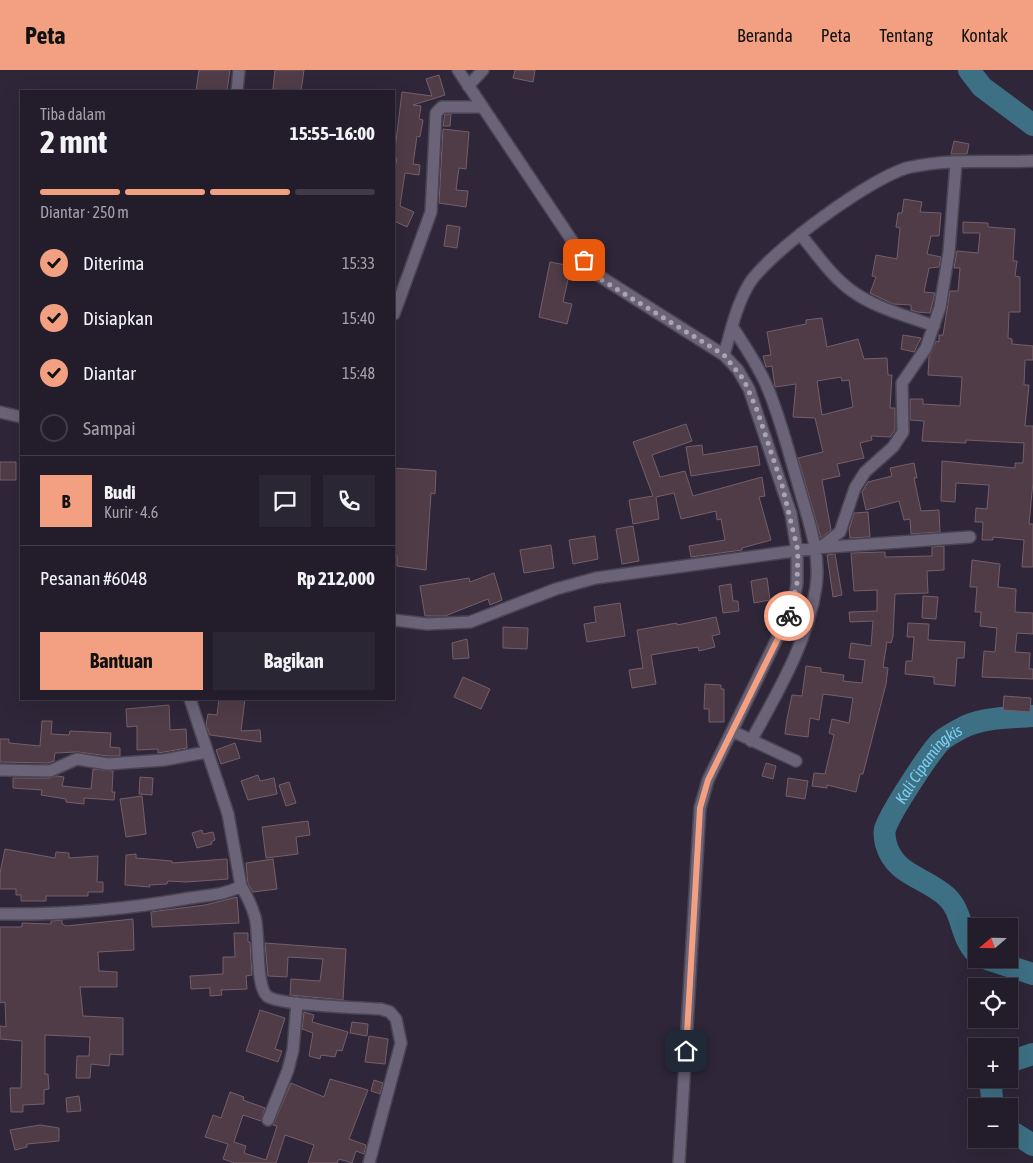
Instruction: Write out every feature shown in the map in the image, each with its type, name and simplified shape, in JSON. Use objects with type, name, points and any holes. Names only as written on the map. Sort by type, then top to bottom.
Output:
[{"type":"street","points":[[237,90],[239,70]]},
{"type":"street","points":[[458,70],[593,272],[724,355],[738,370],[748,389],[782,485],[798,551],[797,583],[793,606],[708,780],[699,816],[679,1163]]},
{"type":"street","points":[[468,86],[483,70]]},
{"type":"street","points":[[395,311],[431,212],[436,113],[442,108],[482,107]]},
{"type":"street","points":[[724,355],[732,326],[750,282],[769,260],[800,234],[893,173],[909,167],[931,163],[1033,161]]},
{"type":"street","points":[[818,548],[840,532],[855,488],[865,472],[893,447],[903,432],[902,383],[921,358],[934,326],[949,252],[956,163]]},
{"type":"street","points":[[800,234],[828,269],[853,292],[934,326]]},
{"type":"street","points":[[732,326],[754,360],[768,388],[818,548],[816,589],[796,653],[751,741]]},
{"type":"street","points":[[0,412],[20,417]]},
{"type":"street","points":[[782,485],[798,483]]},
{"type":"street","points":[[395,620],[427,624],[470,622],[556,589],[596,578],[818,548],[970,537]]},
{"type":"street","points":[[776,643],[796,653]]},
{"type":"street","points":[[190,700],[228,814],[241,886],[255,918],[263,990],[271,999],[297,1003],[380,1009],[390,1012],[396,1019],[401,1043],[369,1163]]},
{"type":"street","points":[[732,730],[751,741],[796,761]]},
{"type":"street","points":[[0,770],[50,771],[77,759],[108,764],[164,760],[207,752]]},
{"type":"street","points":[[0,914],[94,910],[164,902],[221,895],[241,886]]},
{"type":"street","points":[[268,1120],[288,1070],[297,1003]]},
{"type":"building","points":[[199,70],[230,70],[227,90],[196,90]]},
{"type":"building","points":[[275,70],[304,70],[301,90],[273,89]]},
{"type":"building","points":[[515,70],[535,70],[533,82],[513,78]]},
{"type":"building","points":[[439,75],[445,95],[413,105],[421,106],[419,119],[423,120],[420,137],[417,136],[413,164],[420,165],[419,175],[405,173],[400,206],[414,212],[407,227],[395,221],[395,168],[397,158],[395,158],[395,150],[402,92],[432,96],[426,79]]},
{"type":"building","points":[[445,114],[451,114],[450,126],[443,126]]},
{"type":"building","points":[[443,129],[469,132],[466,169],[459,168],[456,190],[468,191],[466,207],[439,203]]},
{"type":"building","points":[[954,141],[969,144],[967,154],[951,154]]},
{"type":"building","points":[[904,199],[922,202],[920,212],[941,213],[939,236],[931,236],[927,254],[941,257],[939,267],[929,268],[924,292],[935,293],[930,313],[911,310],[911,305],[893,304],[870,293],[876,277],[872,276],[876,255],[897,259],[900,228],[896,227],[898,213],[902,213]]},
{"type":"building","points":[[963,222],[988,223],[988,227],[1015,229],[1013,261],[1017,261],[1015,276],[1020,277],[1020,312],[1009,312],[1008,338],[1012,339],[1012,344],[1033,346],[1033,360],[1025,360],[1024,385],[1029,385],[1025,426],[1033,426],[1033,482],[1029,524],[1033,524],[1033,567],[1022,567],[1024,540],[993,537],[993,540],[982,540],[983,522],[975,522],[976,508],[987,509],[989,485],[956,483],[955,502],[941,501],[942,461],[1015,468],[1015,463],[1023,463],[1024,443],[966,440],[966,443],[922,441],[924,421],[910,420],[910,399],[923,399],[923,404],[960,406],[962,377],[928,375],[929,357],[936,341],[939,342],[939,335],[943,335],[950,291],[958,291],[960,268],[954,268],[957,251],[978,253],[980,233],[963,233]]},
{"type":"building","points":[[447,225],[460,227],[457,248],[444,246]]},
{"type":"building","points":[[550,262],[571,266],[563,302],[572,304],[567,324],[539,317]]},
{"type":"building","points":[[822,318],[827,347],[858,339],[864,359],[887,358],[888,375],[892,375],[890,408],[895,408],[895,430],[890,437],[871,436],[872,440],[860,443],[864,458],[837,464],[840,476],[822,480],[831,530],[821,538],[798,458],[823,452],[815,418],[793,417],[796,384],[775,387],[772,366],[766,367],[763,356],[771,355],[767,332],[806,324],[806,320]],"holes":[[[841,377],[842,381],[849,380],[853,407],[822,415],[817,381]]]},
{"type":"building","points":[[903,335],[921,338],[914,352],[901,349]]},
{"type":"building","points":[[686,424],[692,441],[652,455],[660,477],[685,471],[693,496],[762,477],[765,496],[759,497],[771,540],[742,548],[742,550],[691,557],[689,546],[725,540],[721,519],[717,520],[716,511],[681,519],[674,493],[656,497],[659,519],[633,524],[629,500],[653,496],[633,442]]},
{"type":"building","points":[[702,445],[703,455],[757,446],[760,465],[691,476],[686,447]]},
{"type":"building","points":[[0,462],[16,462],[16,480],[0,480]]},
{"type":"building","points":[[914,463],[917,478],[914,478],[921,511],[939,510],[940,532],[911,534],[910,519],[904,520],[899,501],[866,510],[862,492],[868,482],[892,476],[890,468]]},
{"type":"building","points":[[395,468],[436,471],[435,494],[431,493],[426,570],[397,566],[397,556],[395,555]]},
{"type":"building","points":[[868,512],[870,537],[850,538],[849,530],[854,513]]},
{"type":"building","points":[[633,526],[639,561],[622,564],[616,529]]},
{"type":"building","points":[[595,536],[598,559],[573,564],[569,540]]},
{"type":"building","points":[[551,545],[554,568],[524,573],[520,550]]},
{"type":"building","points":[[944,546],[944,570],[927,571],[928,593],[895,594],[893,636],[891,643],[887,642],[883,667],[888,668],[886,684],[863,774],[860,774],[856,792],[827,785],[827,788],[812,786],[814,773],[825,774],[834,735],[829,733],[832,719],[849,723],[853,698],[823,694],[819,720],[810,718],[808,737],[785,734],[787,719],[792,695],[802,696],[806,666],[821,668],[821,672],[844,675],[843,681],[862,683],[865,660],[849,658],[851,643],[871,646],[873,621],[850,622],[849,612],[877,611],[877,590],[854,591],[851,553],[885,552],[885,557],[932,556],[932,547]]},
{"type":"building","points":[[835,554],[842,595],[833,597],[827,555]]},
{"type":"building","points":[[972,560],[1000,564],[998,587],[1016,589],[1015,612],[1033,613],[1033,634],[1017,633],[1015,652],[1030,653],[1029,669],[1033,669],[1033,679],[982,677],[984,651],[995,652],[997,628],[980,626],[981,612],[975,612],[977,587],[970,587]]},
{"type":"building","points":[[494,573],[502,600],[490,605],[488,599],[445,616],[425,616],[420,586],[469,578],[470,582]]},
{"type":"building","points":[[767,578],[770,600],[754,603],[751,581]]},
{"type":"building","points":[[731,584],[733,601],[738,601],[739,611],[723,613],[719,586]]},
{"type":"building","points":[[923,596],[938,597],[936,619],[922,618]]},
{"type":"building","points":[[620,603],[625,636],[587,642],[584,624],[596,622],[594,607]]},
{"type":"building","points":[[716,617],[720,634],[712,636],[715,647],[699,651],[698,647],[651,655],[656,684],[632,688],[629,670],[643,668],[637,630],[677,623],[677,625]]},
{"type":"building","points":[[908,623],[929,624],[928,640],[965,642],[964,658],[957,658],[955,686],[934,684],[934,677],[905,674],[906,661],[912,661],[914,637],[907,637]]},
{"type":"building","points":[[503,627],[528,628],[527,649],[503,648]]},
{"type":"building","points":[[467,639],[469,658],[453,659],[452,643]]},
{"type":"building","points":[[463,677],[490,689],[481,709],[454,697]]},
{"type":"building","points":[[705,684],[721,685],[721,689],[724,689],[724,722],[709,722],[709,709],[704,709]]},
{"type":"building","points":[[1004,696],[1031,698],[1030,712],[1003,710]]},
{"type":"building","points":[[219,700],[245,700],[241,731],[260,730],[261,742],[210,735],[206,725],[208,714],[217,715]]},
{"type":"building","points":[[169,705],[170,730],[186,729],[187,748],[158,753],[158,749],[137,750],[137,726],[127,727],[126,709]]},
{"type":"building","points":[[42,721],[52,721],[51,734],[69,735],[70,731],[111,733],[110,747],[120,748],[120,756],[78,752],[55,753],[54,761],[48,763],[0,762],[0,739],[9,739],[9,743],[40,746]]},
{"type":"building","points":[[235,743],[240,758],[221,764],[216,750]]},
{"type":"building","points":[[766,763],[776,766],[773,779],[762,776]]},
{"type":"building","points":[[93,769],[113,771],[112,792],[115,792],[114,800],[84,798],[84,804],[66,802],[66,799],[41,795],[42,790],[13,788],[13,778],[50,778],[57,776],[64,777],[62,786],[91,789]]},
{"type":"building","points":[[258,775],[260,781],[274,778],[277,794],[248,800],[241,781]]},
{"type":"building","points":[[140,777],[153,778],[152,795],[139,794]]},
{"type":"building","points":[[788,778],[808,781],[805,799],[786,796]]},
{"type":"building","points":[[289,782],[296,803],[286,806],[279,785]]},
{"type":"building","points":[[142,796],[146,834],[126,837],[120,799]]},
{"type":"building","points":[[308,821],[310,835],[296,837],[298,854],[266,858],[262,827]]},
{"type":"building","points":[[202,830],[203,834],[213,832],[215,840],[211,842],[212,844],[197,848],[192,833]]},
{"type":"building","points":[[5,849],[55,858],[56,852],[69,853],[69,858],[98,856],[97,882],[103,882],[103,892],[88,892],[88,896],[46,896],[46,901],[21,901],[21,895],[16,895],[16,889],[0,889],[0,873]]},
{"type":"building","points":[[136,854],[136,858],[172,861],[172,863],[227,859],[228,879],[186,882],[168,881],[167,884],[149,885],[150,887],[125,885],[126,855]]},
{"type":"building","points":[[273,859],[277,889],[253,892],[248,884],[246,863]]},
{"type":"building","points":[[237,897],[239,923],[152,927],[151,912],[205,905]]},
{"type":"building","points":[[133,919],[134,950],[98,952],[99,971],[117,972],[117,987],[80,987],[83,1016],[123,1018],[123,1055],[110,1054],[109,1066],[91,1064],[90,1078],[76,1078],[77,1056],[89,1056],[90,1037],[45,1035],[45,1074],[48,1074],[49,1089],[44,1090],[44,1104],[23,1105],[23,1112],[11,1112],[10,1088],[21,1088],[22,1041],[0,1039],[0,1026],[6,1027],[5,1002],[0,1003],[0,927],[22,927],[22,923],[51,924],[51,921],[62,920],[62,924],[66,926]]},
{"type":"building","points":[[234,933],[248,933],[252,975],[246,976],[247,989],[221,990],[222,995],[210,996],[210,988],[191,989],[190,976],[223,974],[223,957],[235,957]]},
{"type":"building","points":[[265,943],[346,949],[343,1000],[290,995],[291,979],[320,981],[323,959],[288,957],[287,977],[268,976]]},
{"type":"building","points":[[260,1010],[285,1018],[275,1049],[282,1051],[278,1062],[246,1051]]},
{"type":"building","points":[[304,1012],[314,1015],[312,1022],[348,1032],[342,1051],[337,1050],[335,1057],[321,1055],[320,1059],[309,1056],[313,1033],[302,1029]]},
{"type":"building","points":[[352,1022],[368,1024],[367,1036],[350,1033]]},
{"type":"building","points":[[369,1036],[388,1039],[385,1064],[365,1062]]},
{"type":"building","points":[[330,1079],[368,1090],[349,1139],[366,1145],[364,1154],[356,1151],[352,1163],[339,1159],[337,1163],[308,1163],[314,1145],[285,1135],[276,1163],[235,1163],[223,1159],[228,1144],[205,1137],[213,1115],[221,1118],[230,1092],[244,1097],[243,1100],[265,1108],[261,1121],[243,1115],[234,1142],[246,1146],[244,1153],[266,1160],[277,1126],[273,1125],[291,1083],[324,1097]]},
{"type":"building","points":[[374,1080],[383,1083],[380,1094],[371,1091]]},
{"type":"building","points":[[79,1096],[81,1111],[67,1112],[66,1098]]},
{"type":"building","points":[[40,1125],[59,1128],[59,1141],[27,1144],[27,1147],[15,1150],[10,1130]]},
{"type":"waterway","name":"Kali Cipamingkis","points":[[969,70],[982,87],[1033,125]]},
{"type":"waterway","name":"Kali Cipamingkis","points":[[968,942],[956,910],[947,897],[939,890],[904,870],[890,855],[886,844],[885,829],[894,810],[927,759],[934,749],[952,733],[982,721],[1033,716]]},
{"type":"waterway","name":"Kali Cipamingkis","points":[[1015,968],[1033,974]]},
{"type":"waterway","name":"Kali Cipamingkis","points":[[1018,1059],[1033,1054]]},
{"type":"waterway","name":"Kali Cipamingkis","points":[[991,1088],[992,1098]]},
{"type":"waterway","name":"Kali Cipamingkis","points":[[1018,1136],[1033,1145]]},
{"type":"way so far","points":[[584,260],[602,280],[724,355],[738,370],[744,380],[757,410],[782,485],[798,551],[797,583],[793,606],[789,616]]},
{"type":"route","points":[[686,1051],[691,935],[700,808],[708,780],[789,616]]}]
